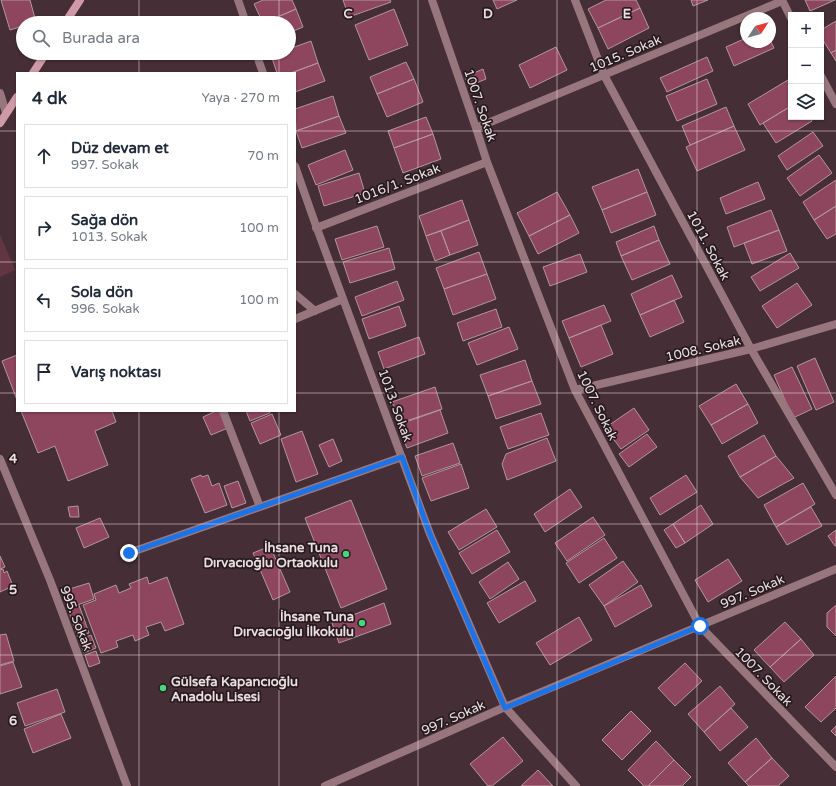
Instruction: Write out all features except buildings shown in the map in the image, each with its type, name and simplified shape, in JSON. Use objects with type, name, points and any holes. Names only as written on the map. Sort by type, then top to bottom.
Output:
[{"type":"main road","points":[[70,16],[80,0]]},
{"type":"main road","points":[[33,72],[41,60]]},
{"type":"main road","points":[[0,123],[16,98]]},
{"type":"street","points":[[238,0],[244,16]]},
{"type":"street","name":"1007. Sokak","points":[[432,0],[487,162],[575,390],[700,626],[836,767]]},
{"type":"street","name":"1011. Sokak","points":[[575,0],[604,75],[751,349],[836,495]]},
{"type":"street","points":[[782,1],[788,12]]},
{"type":"street","name":"1015. Sokak","points":[[476,128],[782,1]]},
{"type":"street","points":[[258,60],[263,72]]},
{"type":"street","points":[[824,82],[836,104]]},
{"type":"street","points":[[0,93],[6,113]]},
{"type":"street","name":"1016/1. Sokak","points":[[316,228],[487,162]]},
{"type":"street","name":"1013. Sokak","points":[[296,169],[316,228],[430,534],[505,708],[576,786]]},
{"type":"street","points":[[296,295],[315,311]]},
{"type":"street","points":[[296,319],[343,299]]},
{"type":"street","name":"1008. Sokak","points":[[575,390],[751,349],[836,324]]},
{"type":"street","points":[[223,412],[260,507]]},
{"type":"street","points":[[129,553],[402,457]]},
{"type":"street","name":"995. Sokak","points":[[0,459],[50,580],[127,786]]},
{"type":"street","name":"997. Sokak","points":[[327,786],[505,708],[836,569]]},
{"type":"shaded area","points":[[0,234],[15,270],[0,277]]},
{"type":"place","name":"İhsane Tuna Dırvacıoğlu Ortaokulu","points":[[346,554]]},
{"type":"place","name":"İhsane Tuna Dırvacıoğlu İlkokulu","points":[[362,623]]},
{"type":"place","name":"Gülsefa Kapancıoğlu Anadolu Lisesi","points":[[163,688]]},
{"type":"route","points":[[129,553],[402,457],[430,534],[505,708],[700,626]]}]
